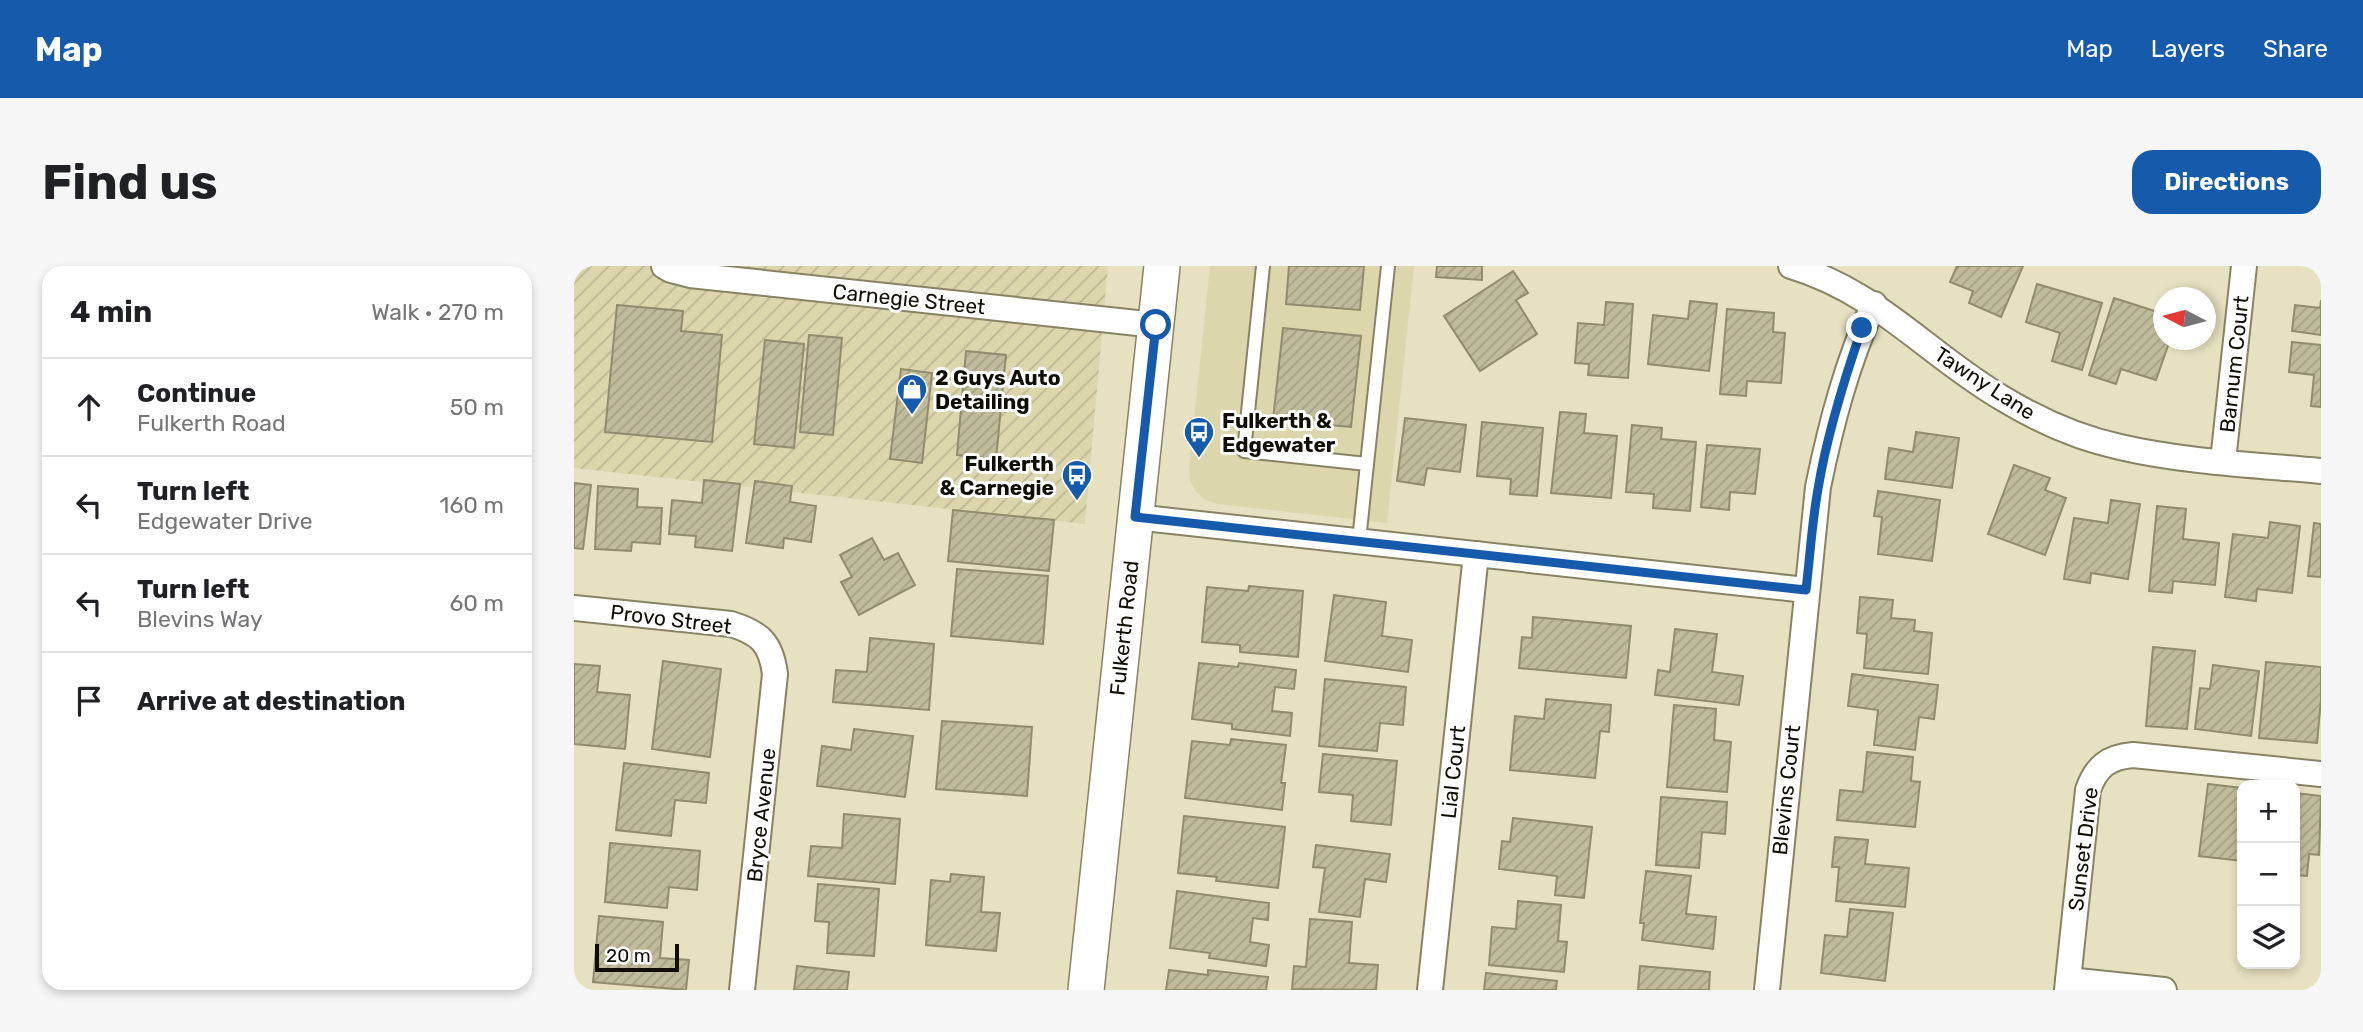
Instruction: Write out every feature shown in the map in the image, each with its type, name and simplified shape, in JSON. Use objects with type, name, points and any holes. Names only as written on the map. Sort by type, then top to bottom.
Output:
[{"type":"street","name":"Carnegie Street","points":[[664,266],[671,271],[690,275],[1156,325]]},
{"type":"street","name":"Fulkerth Road","points":[[1086,990],[1162,266]]},
{"type":"street","name":"Tawny Lane","points":[[1791,266],[1838,283],[1874,304],[1989,391],[2049,423],[2082,436],[2156,454],[2321,471]]},
{"type":"street","name":"Barnum Court","points":[[2223,461],[2244,266]]},
{"type":"street","name":"Blevins Court","points":[[1767,990],[1818,486],[1830,432],[1853,354],[1874,304]]},
{"type":"street","points":[[1135,517],[1806,590]]},
{"type":"street","name":"Lial Court","points":[[1430,990],[1476,554]]},
{"type":"street","name":"Provo Street","points":[[574,608],[731,624],[751,630],[764,642]]},
{"type":"street","name":"Bryce Avenue","points":[[742,990],[775,674],[773,657],[764,642]]},
{"type":"street","name":"Sunset Drive","points":[[2068,985],[2088,790],[2094,774],[2105,763],[2118,756],[2133,755],[2321,774]]},
{"type":"street","points":[[2068,985],[2164,990]]},
{"type":"lane","points":[[1263,266],[1244,451],[1367,464]]},
{"type":"lane","points":[[1359,541],[1388,266]]},
{"type":"shaded area","points":[[574,266],[1108,266],[1085,524],[574,468]]},
{"type":"shaded area","points":[[1210,266],[1414,266],[1387,523],[1218,504],[1205,500],[1196,492],[1190,481],[1189,468]]},
{"type":"building","points":[[1289,266],[1364,266],[1360,310],[1286,304]]},
{"type":"building","points":[[1437,266],[1482,266],[1482,280],[1436,277]]},
{"type":"building","points":[[1957,266],[2023,266],[2001,317],[1969,303],[1973,291],[1950,282]]},
{"type":"building","points":[[1513,271],[1528,293],[1516,300],[1537,334],[1480,371],[1444,316]]},
{"type":"building","points":[[2037,284],[2102,303],[2082,370],[2052,361],[2060,333],[2026,322]]},
{"type":"building","points":[[2114,298],[2153,310],[2153,350],[2166,350],[2156,380],[2121,369],[2116,384],[2089,375]]},
{"type":"building","points":[[2321,300],[2321,335],[2292,331],[2295,305],[2320,308]]},
{"type":"building","points":[[1690,301],[1717,304],[1709,371],[1648,364],[1653,315],[1688,319]]},
{"type":"building","points":[[1606,302],[1633,304],[1628,378],[1588,375],[1589,364],[1575,363],[1578,323],[1604,325]]},
{"type":"building","points":[[617,305],[683,311],[681,331],[722,335],[712,442],[605,432]]},
{"type":"building","points":[[1727,309],[1774,313],[1773,332],[1785,333],[1781,383],[1747,381],[1746,396],[1720,394]]},
{"type":"building","points":[[1283,328],[1361,336],[1351,427],[1273,420]]},
{"type":"building","points":[[809,335],[842,338],[833,435],[800,432]]},
{"type":"building","points":[[765,340],[804,344],[794,448],[754,444]]},
{"type":"building","points":[[2292,342],[2321,345],[2321,407],[2311,406],[2314,375],[2289,372]]},
{"type":"building","points":[[966,351],[1006,355],[996,459],[957,455]]},
{"type":"building","points":[[901,369],[932,373],[922,463],[890,459]]},
{"type":"building","points":[[1560,412],[1586,414],[1584,433],[1617,436],[1611,498],[1551,493]]},
{"type":"building","points":[[1405,418],[1466,425],[1460,472],[1427,468],[1424,485],[1397,481]]},
{"type":"building","points":[[1482,422],[1543,428],[1537,496],[1510,494],[1511,479],[1477,476]]},
{"type":"building","points":[[1632,425],[1662,428],[1661,439],[1696,442],[1690,511],[1653,508],[1654,494],[1626,492]]},
{"type":"building","points":[[1916,432],[1959,438],[1952,488],[1885,479],[1889,448],[1913,452]]},
{"type":"building","points":[[1707,445],[1760,449],[1755,494],[1730,492],[1729,510],[1701,507]]},
{"type":"building","points":[[2014,465],[2050,478],[2045,490],[2066,498],[2045,555],[1988,534]]},
{"type":"building","points":[[704,480],[740,484],[732,551],[695,547],[696,536],[669,534],[672,500],[702,503]]},
{"type":"building","points":[[755,481],[792,486],[790,502],[816,506],[811,542],[784,538],[783,548],[746,543]]},
{"type":"building","points":[[574,483],[591,485],[583,549],[574,548]]},
{"type":"building","points":[[598,486],[638,489],[637,507],[662,508],[660,544],[632,542],[631,551],[595,549]]},
{"type":"building","points":[[1878,491],[1940,500],[1932,561],[1878,554],[1882,517],[1874,516]]},
{"type":"building","points":[[2111,500],[2140,504],[2128,579],[2091,573],[2090,583],[2064,579],[2074,518],[2108,523]]},
{"type":"building","points":[[2157,506],[2186,509],[2183,539],[2219,543],[2215,585],[2173,581],[2172,593],[2149,591]]},
{"type":"building","points":[[953,510],[1054,520],[1049,571],[948,561]]},
{"type":"building","points":[[2270,522],[2300,526],[2292,593],[2257,589],[2256,601],[2225,597],[2233,534],[2268,538]]},
{"type":"building","points":[[2314,523],[2321,524],[2321,577],[2308,576]]},
{"type":"building","points":[[872,538],[884,560],[898,553],[915,585],[859,615],[841,582],[852,577],[840,555]]},
{"type":"building","points":[[957,569],[1048,576],[1043,644],[951,636]]},
{"type":"building","points":[[1249,586],[1303,591],[1298,657],[1240,652],[1240,645],[1202,642],[1207,587],[1248,591]]},
{"type":"building","points":[[1334,595],[1386,602],[1382,636],[1412,640],[1408,672],[1325,661]]},
{"type":"building","points":[[1860,597],[1893,600],[1891,618],[1915,620],[1914,631],[1932,633],[1928,674],[1864,668],[1867,634],[1857,633]]},
{"type":"building","points":[[1533,617],[1631,626],[1626,678],[1519,668],[1522,637],[1532,638]]},
{"type":"building","points":[[1675,629],[1717,634],[1712,672],[1743,676],[1739,705],[1655,695],[1658,670],[1670,672]]},
{"type":"building","points":[[870,638],[934,644],[929,710],[833,702],[836,670],[867,672]]},
{"type":"building","points":[[2153,647],[2195,651],[2187,729],[2146,726]]},
{"type":"building","points":[[663,661],[721,669],[710,757],[652,749]]},
{"type":"building","points":[[2266,662],[2321,667],[2317,743],[2259,738]]},
{"type":"building","points":[[1199,663],[1238,667],[1239,663],[1296,670],[1294,689],[1275,687],[1272,711],[1292,713],[1290,736],[1232,729],[1232,724],[1192,719]]},
{"type":"building","points":[[574,664],[600,666],[597,692],[630,695],[625,749],[574,744]]},
{"type":"building","points":[[2213,665],[2259,671],[2251,736],[2195,729],[2200,688],[2210,689]]},
{"type":"building","points":[[1852,674],[1938,685],[1934,719],[1919,717],[1915,750],[1874,745],[1878,710],[1848,706]]},
{"type":"building","points":[[1325,679],[1406,687],[1403,725],[1380,723],[1377,751],[1319,746]]},
{"type":"building","points":[[1546,699],[1611,705],[1609,732],[1600,731],[1595,778],[1510,770],[1515,716],[1544,719]]},
{"type":"building","points":[[1674,705],[1716,709],[1714,740],[1731,742],[1727,792],[1667,787]]},
{"type":"building","points":[[942,721],[1032,727],[1027,796],[936,789]]},
{"type":"building","points":[[854,729],[913,736],[905,797],[817,786],[822,746],[851,750]]},
{"type":"building","points":[[1231,739],[1286,745],[1281,783],[1285,783],[1282,810],[1185,798],[1192,741],[1230,745]]},
{"type":"building","points":[[1867,752],[1913,757],[1911,781],[1920,782],[1915,827],[1837,820],[1840,790],[1863,792]]},
{"type":"building","points":[[1323,754],[1397,761],[1391,825],[1351,821],[1353,795],[1319,792]]},
{"type":"building","points":[[624,763],[709,773],[706,803],[675,800],[671,836],[616,830]]},
{"type":"building","points":[[2208,784],[2237,787],[2237,860],[2199,856]]},
{"type":"building","points":[[2300,794],[2321,796],[2319,855],[2309,854],[2307,876],[2300,875]]},
{"type":"building","points":[[1661,797],[1727,802],[1725,834],[1702,832],[1699,868],[1656,865]]},
{"type":"building","points":[[844,814],[900,819],[895,884],[808,876],[811,846],[842,848]]},
{"type":"building","points":[[1184,816],[1285,827],[1278,888],[1216,881],[1217,877],[1178,873]]},
{"type":"building","points":[[1513,818],[1592,827],[1584,898],[1555,895],[1557,876],[1499,869],[1502,841],[1510,842]]},
{"type":"building","points":[[1835,837],[1868,840],[1865,864],[1909,868],[1905,907],[1836,901],[1839,867],[1832,867]]},
{"type":"building","points":[[610,843],[700,851],[697,890],[669,887],[667,908],[605,902]]},
{"type":"building","points":[[1316,845],[1390,854],[1386,882],[1365,879],[1360,917],[1319,912],[1325,868],[1313,867]]},
{"type":"building","points":[[1646,871],[1691,876],[1686,914],[1716,917],[1713,949],[1642,940],[1644,923],[1640,923]]},
{"type":"building","points":[[951,874],[984,877],[981,912],[1000,913],[996,951],[926,945],[931,880],[950,882]]},
{"type":"building","points":[[818,884],[879,889],[874,956],[827,953],[829,922],[815,921]]},
{"type":"building","points":[[1177,891],[1269,903],[1268,920],[1253,918],[1250,942],[1269,945],[1266,966],[1209,958],[1210,953],[1170,948]]},
{"type":"building","points":[[1518,901],[1561,905],[1558,941],[1567,942],[1564,972],[1489,965],[1492,927],[1516,929]]},
{"type":"building","points":[[1850,909],[1893,913],[1885,981],[1821,973],[1825,935],[1847,937]]},
{"type":"building","points":[[599,916],[663,922],[660,958],[689,960],[686,990],[593,982]]},
{"type":"building","points":[[1310,919],[1352,922],[1349,963],[1378,965],[1376,990],[1292,989],[1294,966],[1306,967]]},
{"type":"building","points":[[797,966],[849,972],[847,990],[794,990]]},
{"type":"building","points":[[1640,966],[1710,972],[1709,990],[1638,990]]},
{"type":"building","points":[[1169,970],[1208,975],[1208,970],[1268,977],[1266,990],[1166,990]]},
{"type":"building","points":[[1486,973],[1557,981],[1556,990],[1484,990]]},
{"type":"place","name":"2 Guys Auto Detailing","points":[[912,416]]},
{"type":"place","name":"Fulkerth & Edgewater","points":[[1199,459]]},
{"type":"place","name":"Fulkerth & Carnegie","points":[[1077,502]]},
{"type":"route","points":[[1156,325],[1135,517],[1806,590],[1818,486],[1830,432],[1862,328]]}]
